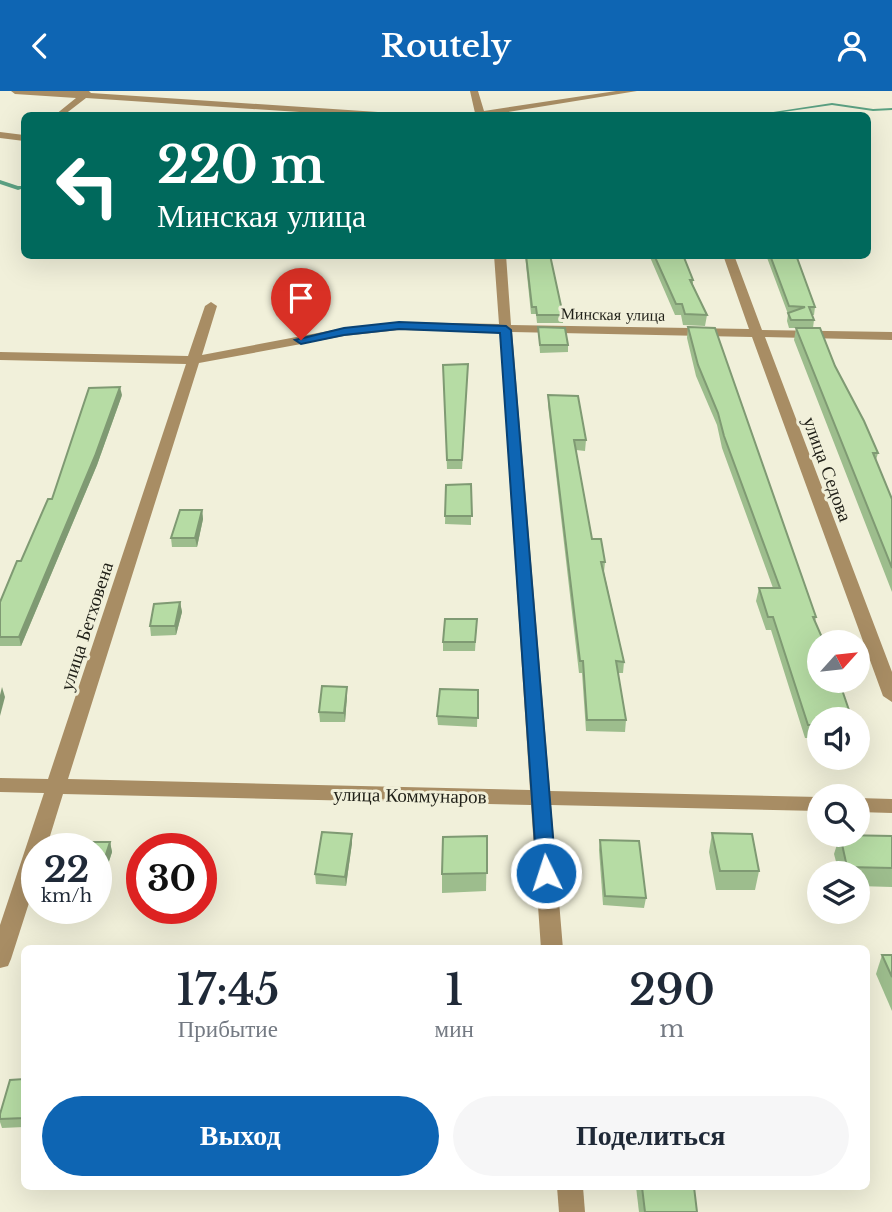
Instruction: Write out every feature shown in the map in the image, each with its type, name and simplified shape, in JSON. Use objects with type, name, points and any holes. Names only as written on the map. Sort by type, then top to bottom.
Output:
[{"type":"street","points":[[15,91],[336,112]]},
{"type":"street","points":[[474,91],[478,112]]},
{"type":"street","points":[[497,112],[633,91]]},
{"type":"street","points":[[63,112],[86,94]]},
{"type":"street","points":[[0,135],[21,138]]},
{"type":"street","points":[[500,259],[552,945]]},
{"type":"street","name":"улица Седова","points":[[729,259],[892,696]]},
{"type":"street","name":"улица Бетховена","points":[[0,959],[211,306]]},
{"type":"street","name":"Минская улица","points":[[0,356],[194,360],[344,332],[399,326],[892,335]]},
{"type":"street","name":"улица Коммунаров","points":[[0,785],[807,804]]},
{"type":"street","points":[[870,805],[892,806]]},
{"type":"street","points":[[570,1190],[572,1212]]},
{"type":"building","points":[[526,259],[551,259],[563,315],[537,315],[536,307],[532,307]]},
{"type":"building","points":[[656,259],[685,259],[693,280],[690,280],[707,315],[685,314],[682,304],[676,304]]},
{"type":"building","points":[[771,259],[797,259],[815,307],[809,307],[814,320],[791,320],[788,313],[805,307],[789,306]]},
{"type":"building","points":[[538,327],[565,328],[568,345],[540,345]]},
{"type":"building","points":[[688,327],[715,328],[816,617],[813,617],[819,630],[807,630],[807,693],[843,693],[848,707],[807,707],[807,722],[773,617],[768,617],[759,588],[780,588],[718,413],[698,365]]},
{"type":"building","points":[[796,328],[820,328],[835,366],[878,453],[873,453],[892,499],[892,568]]},
{"type":"building","points":[[468,364],[462,460],[447,460],[443,365]]},
{"type":"building","points":[[120,387],[95,456],[19,637],[0,637],[0,602],[48,499],[52,499],[89,388]]},
{"type":"building","points":[[548,395],[578,396],[586,440],[574,440],[592,539],[601,539],[605,562],[601,562],[624,662],[616,661],[626,720],[587,720],[583,661],[580,661]]},
{"type":"building","points":[[471,484],[472,516],[445,516],[446,485]]},
{"type":"building","points":[[180,510],[202,510],[195,538],[171,538]]},
{"type":"building","points":[[180,602],[175,626],[150,626],[154,604]]},
{"type":"building","points":[[445,619],[477,619],[475,642],[443,642]]},
{"type":"building","points":[[322,686],[347,687],[344,713],[319,712]]},
{"type":"building","points":[[440,689],[478,690],[478,718],[437,716]]},
{"type":"building","points":[[322,832],[352,834],[345,877],[315,874]]},
{"type":"building","points":[[712,833],[752,834],[759,871],[720,871]]},
{"type":"building","points":[[487,836],[487,873],[442,874],[443,837]]},
{"type":"building","points":[[870,836],[892,836],[892,868],[870,868],[870,861],[846,861],[843,847],[870,847]]},
{"type":"building","points":[[600,840],[639,841],[646,898],[605,896]]},
{"type":"building","points":[[882,955],[892,955],[892,977]]},
{"type":"building","points":[[21,1079],[21,1118],[0,1119],[0,1114],[10,1080]]},
{"type":"building","points":[[642,1190],[694,1190],[697,1212],[645,1212]]},
{"type":"waterway","points":[[777,112],[832,104],[873,110],[892,109]]},
{"type":"waterway","points":[[0,182],[21,188]]},
{"type":"route","points":[[301,340],[399,326],[506,330],[546,873]]}]
